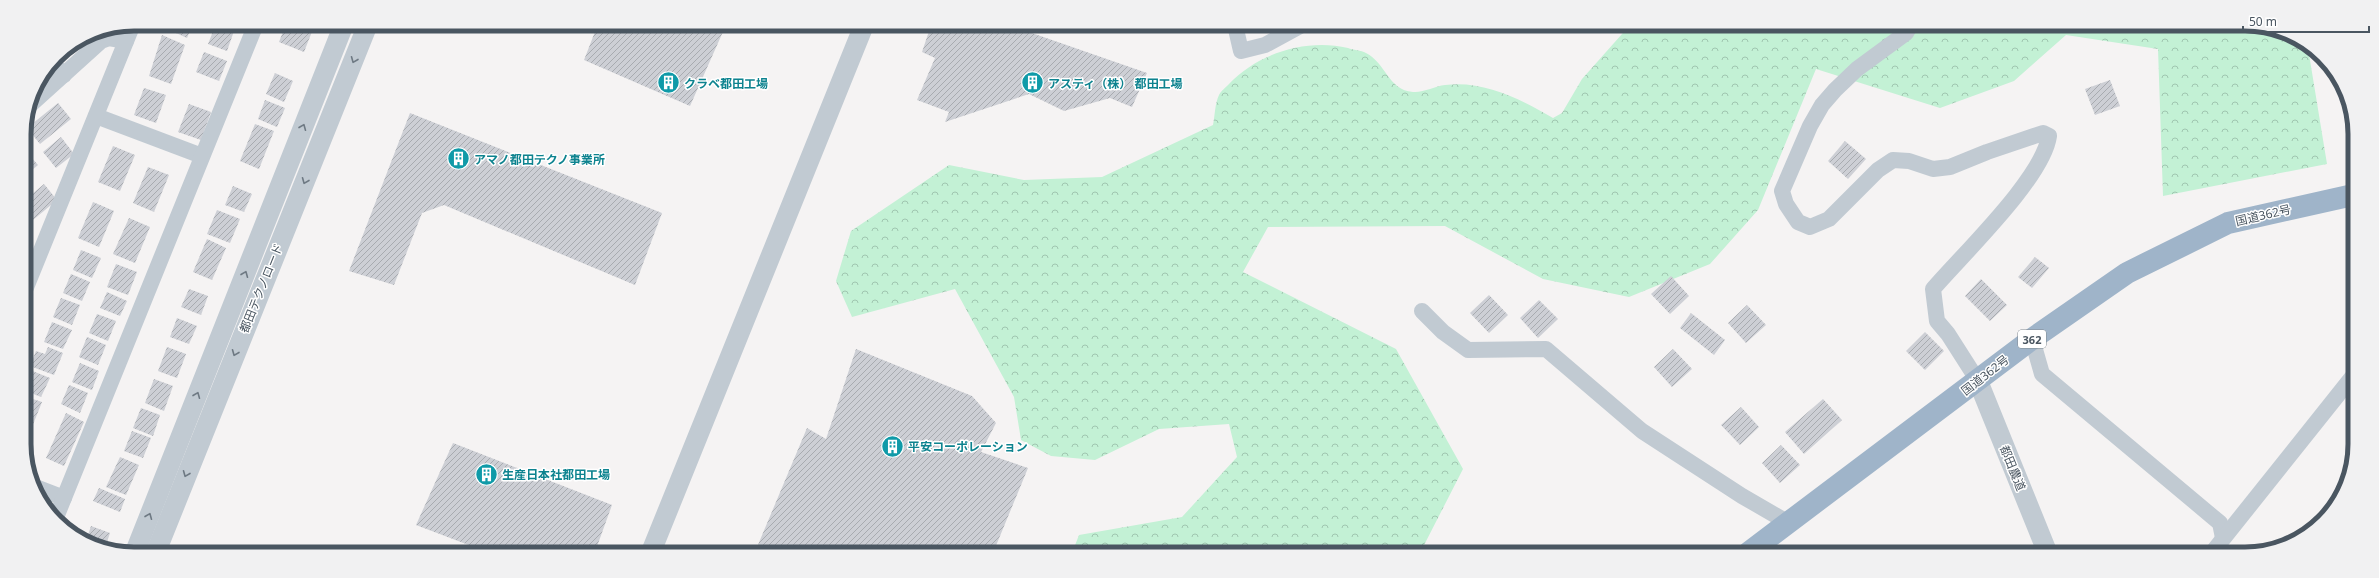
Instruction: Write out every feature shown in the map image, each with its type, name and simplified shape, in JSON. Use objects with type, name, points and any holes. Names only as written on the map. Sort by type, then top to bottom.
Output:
[{"type":"highway","name":"国道362号","points":[[1756,547],[2032,339],[2127,273],[2228,223],[2348,196]]},
{"type":"street","points":[[31,275],[130,31]]},
{"type":"street","points":[[58,513],[253,31]]},
{"type":"street","name":"都田テクノロード","points":[[137,547],[341,31]]},
{"type":"street","name":"都田テクノロード","points":[[158,547],[365,31]]},
{"type":"street","points":[[653,547],[862,31]]},
{"type":"street","points":[[1236,31],[1241,51],[1265,45],[1291,31]]},
{"type":"street","points":[[1907,31],[1857,69],[1822,105],[1810,126],[1782,191],[1786,204],[1798,222],[1810,227],[1829,219],[1878,170],[1893,160],[1910,161],[1933,169],[1950,167],[1987,152],[2043,133],[2049,136],[2048,144],[2036,169],[1999,214],[1933,289],[1937,321],[1948,334],[1978,381]]},
{"type":"street","points":[[38,98],[101,41],[108,38],[126,41]]},
{"type":"street","points":[[56,67],[64,75]]},
{"type":"street","points":[[96,116],[202,156]]},
{"type":"street","points":[[1422,311],[1443,332],[1468,350],[1546,349],[1642,432],[1742,496],[1787,522]]},
{"type":"street","points":[[2032,339],[2042,374],[2220,523],[2223,538]]},
{"type":"street","name":"都田農道","points":[[1978,381],[2045,547]]},
{"type":"street","points":[[2216,547],[2348,382]]},
{"type":"street","points":[[42,490],[64,498]]},
{"type":"green space","points":[[1625,31],[2258,32],[2278,36],[2309,53],[2327,164],[2163,196],[2158,49],[2066,35],[2014,81],[1940,108],[1816,69],[1758,210],[1710,264],[1629,297],[1543,279],[1445,226],[1268,227],[1243,272],[1396,349],[1463,469],[1423,547],[1074,547],[1079,535],[1182,517],[1237,457],[1229,424],[1159,429],[1095,460],[1051,456],[1021,440],[1014,397],[955,289],[852,317],[836,281],[851,231],[949,165],[1024,180],[1102,177],[1213,125],[1217,102],[1222,91],[1241,73],[1254,64],[1269,56],[1284,51],[1316,45],[1332,45],[1348,48],[1366,53],[1373,57],[1392,81],[1405,90],[1417,92],[1445,85],[1473,85],[1501,92],[1528,104],[1553,118],[1562,113],[1582,79]]},
{"type":"building","points":[[172,31],[190,31],[187,38]]},
{"type":"building","points":[[213,31],[234,31],[227,51],[208,44]]},
{"type":"building","points":[[283,31],[312,31],[304,52],[279,42]]},
{"type":"building","name":"クラベ都田工場","points":[[595,31],[723,31],[690,106],[584,60]]},
{"type":"building","name":"アスティ（株） 都田工場","points":[[929,31],[1026,31],[1147,73],[1132,107],[1110,98],[1064,111],[1029,94],[945,122],[949,112],[917,100],[935,58],[922,52]]},
{"type":"building","points":[[162,35],[185,45],[171,84],[149,76]]},
{"type":"building","points":[[204,52],[227,61],[219,81],[196,72]]},
{"type":"building","points":[[275,73],[293,81],[284,102],[266,94]]},
{"type":"building","points":[[2110,80],[2120,106],[2095,115],[2085,89]]},
{"type":"building","points":[[144,88],[166,95],[156,123],[134,115]]},
{"type":"building","points":[[265,100],[285,108],[277,127],[258,119]]},
{"type":"building","points":[[58,103],[71,119],[40,144],[31,133],[31,124]]},
{"type":"building","points":[[189,104],[211,112],[201,140],[178,132]]},
{"type":"building","name":"アマノ都田テクノ事業所","points":[[410,113],[662,213],[635,285],[444,205],[422,213],[394,285],[349,271]]},
{"type":"building","points":[[255,124],[274,131],[259,169],[240,161]]},
{"type":"building","points":[[61,137],[74,154],[56,168],[43,152]]},
{"type":"building","points":[[1845,141],[1866,159],[1848,179],[1828,161]]},
{"type":"building","points":[[113,146],[135,155],[120,191],[98,182]]},
{"type":"building","points":[[31,157],[38,165],[31,171]]},
{"type":"building","points":[[148,167],[169,175],[154,212],[133,203]]},
{"type":"building","points":[[44,184],[57,200],[33,220],[31,218],[31,195]]},
{"type":"building","points":[[233,186],[252,194],[244,212],[225,205]]},
{"type":"building","points":[[93,202],[114,211],[99,247],[78,238]]},
{"type":"building","points":[[217,210],[240,219],[230,243],[207,234]]},
{"type":"building","points":[[129,218],[150,227],[135,263],[113,254]]},
{"type":"building","points":[[207,239],[226,248],[212,280],[193,272]]},
{"type":"building","points":[[81,250],[101,258],[92,278],[73,270]]},
{"type":"building","points":[[2035,257],[2049,268],[2032,288],[2018,277]]},
{"type":"building","points":[[116,264],[137,272],[128,295],[107,287]]},
{"type":"building","points":[[71,274],[90,282],[82,301],[63,293]]},
{"type":"building","points":[[1671,276],[1689,296],[1670,314],[1651,294]]},
{"type":"building","points":[[1981,279],[2007,305],[1990,321],[1965,296]]},
{"type":"building","points":[[189,289],[208,296],[201,315],[181,307]]},
{"type":"building","points":[[107,292],[127,301],[120,316],[100,308]]},
{"type":"building","points":[[1489,295],[1508,315],[1489,333],[1470,313]]},
{"type":"building","points":[[61,298],[80,305],[72,325],[53,317]]},
{"type":"building","points":[[1539,300],[1558,319],[1538,338],[1520,318]]},
{"type":"building","points":[[1747,305],[1766,325],[1746,343],[1728,323]]},
{"type":"building","points":[[1691,313],[1725,340],[1714,355],[1680,328]]},
{"type":"building","points":[[97,314],[116,321],[108,341],[89,333]]},
{"type":"building","points":[[177,318],[197,326],[189,344],[170,337]]},
{"type":"building","points":[[52,322],[72,330],[63,349],[44,342]]},
{"type":"building","points":[[1925,332],[1944,351],[1925,370],[1906,351]]},
{"type":"building","points":[[87,337],[106,345],[98,365],[79,357]]},
{"type":"building","points":[[48,347],[63,353],[54,375],[31,366],[36,351],[45,354]]},
{"type":"building","points":[[167,347],[186,354],[177,378],[158,371]]},
{"type":"building","name":"平安コーポレーション","points":[[856,349],[972,396],[996,423],[981,452],[1028,468],[995,547],[757,547],[807,428],[826,439]]},
{"type":"building","points":[[1673,349],[1692,369],[1672,387],[1654,367]]},
{"type":"building","points":[[80,363],[99,371],[92,390],[72,382]]},
{"type":"building","points":[[31,370],[50,378],[41,397],[31,393]]},
{"type":"building","points":[[154,379],[173,386],[164,411],[145,403]]},
{"type":"building","points":[[69,385],[88,393],[80,413],[61,404]]},
{"type":"building","points":[[33,399],[42,402],[31,430],[31,401]]},
{"type":"building","points":[[1823,399],[1842,420],[1804,454],[1785,432]]},
{"type":"building","points":[[1741,407],[1759,427],[1740,445],[1721,425]]},
{"type":"building","points":[[141,408],[160,415],[153,436],[133,428]]},
{"type":"building","points":[[66,413],[84,422],[64,466],[46,458]]},
{"type":"building","points":[[132,431],[151,438],[143,458],[124,451]]},
{"type":"building","name":"生産日本社都田工場","points":[[453,443],[612,505],[597,547],[474,547],[416,525]]},
{"type":"building","points":[[1781,445],[1800,465],[1780,483],[1762,463]]},
{"type":"building","points":[[120,457],[139,465],[126,495],[106,487]]},
{"type":"building","points":[[99,488],[125,499],[120,512],[93,501]]},
{"type":"building","points":[[91,526],[110,533],[107,543],[88,535]]},
{"type":"place","name":"クラベ都田工場","points":[[669,83]]},
{"type":"place","name":"アスティ（株） 都田工場","points":[[1033,83]]},
{"type":"place","name":"アマノ都田テクノ事業所","points":[[459,159]]},
{"type":"place","name":"平安コーポレーション","points":[[892,446]]},
{"type":"place","name":"生産日本社都田工場","points":[[486,474]]}]
